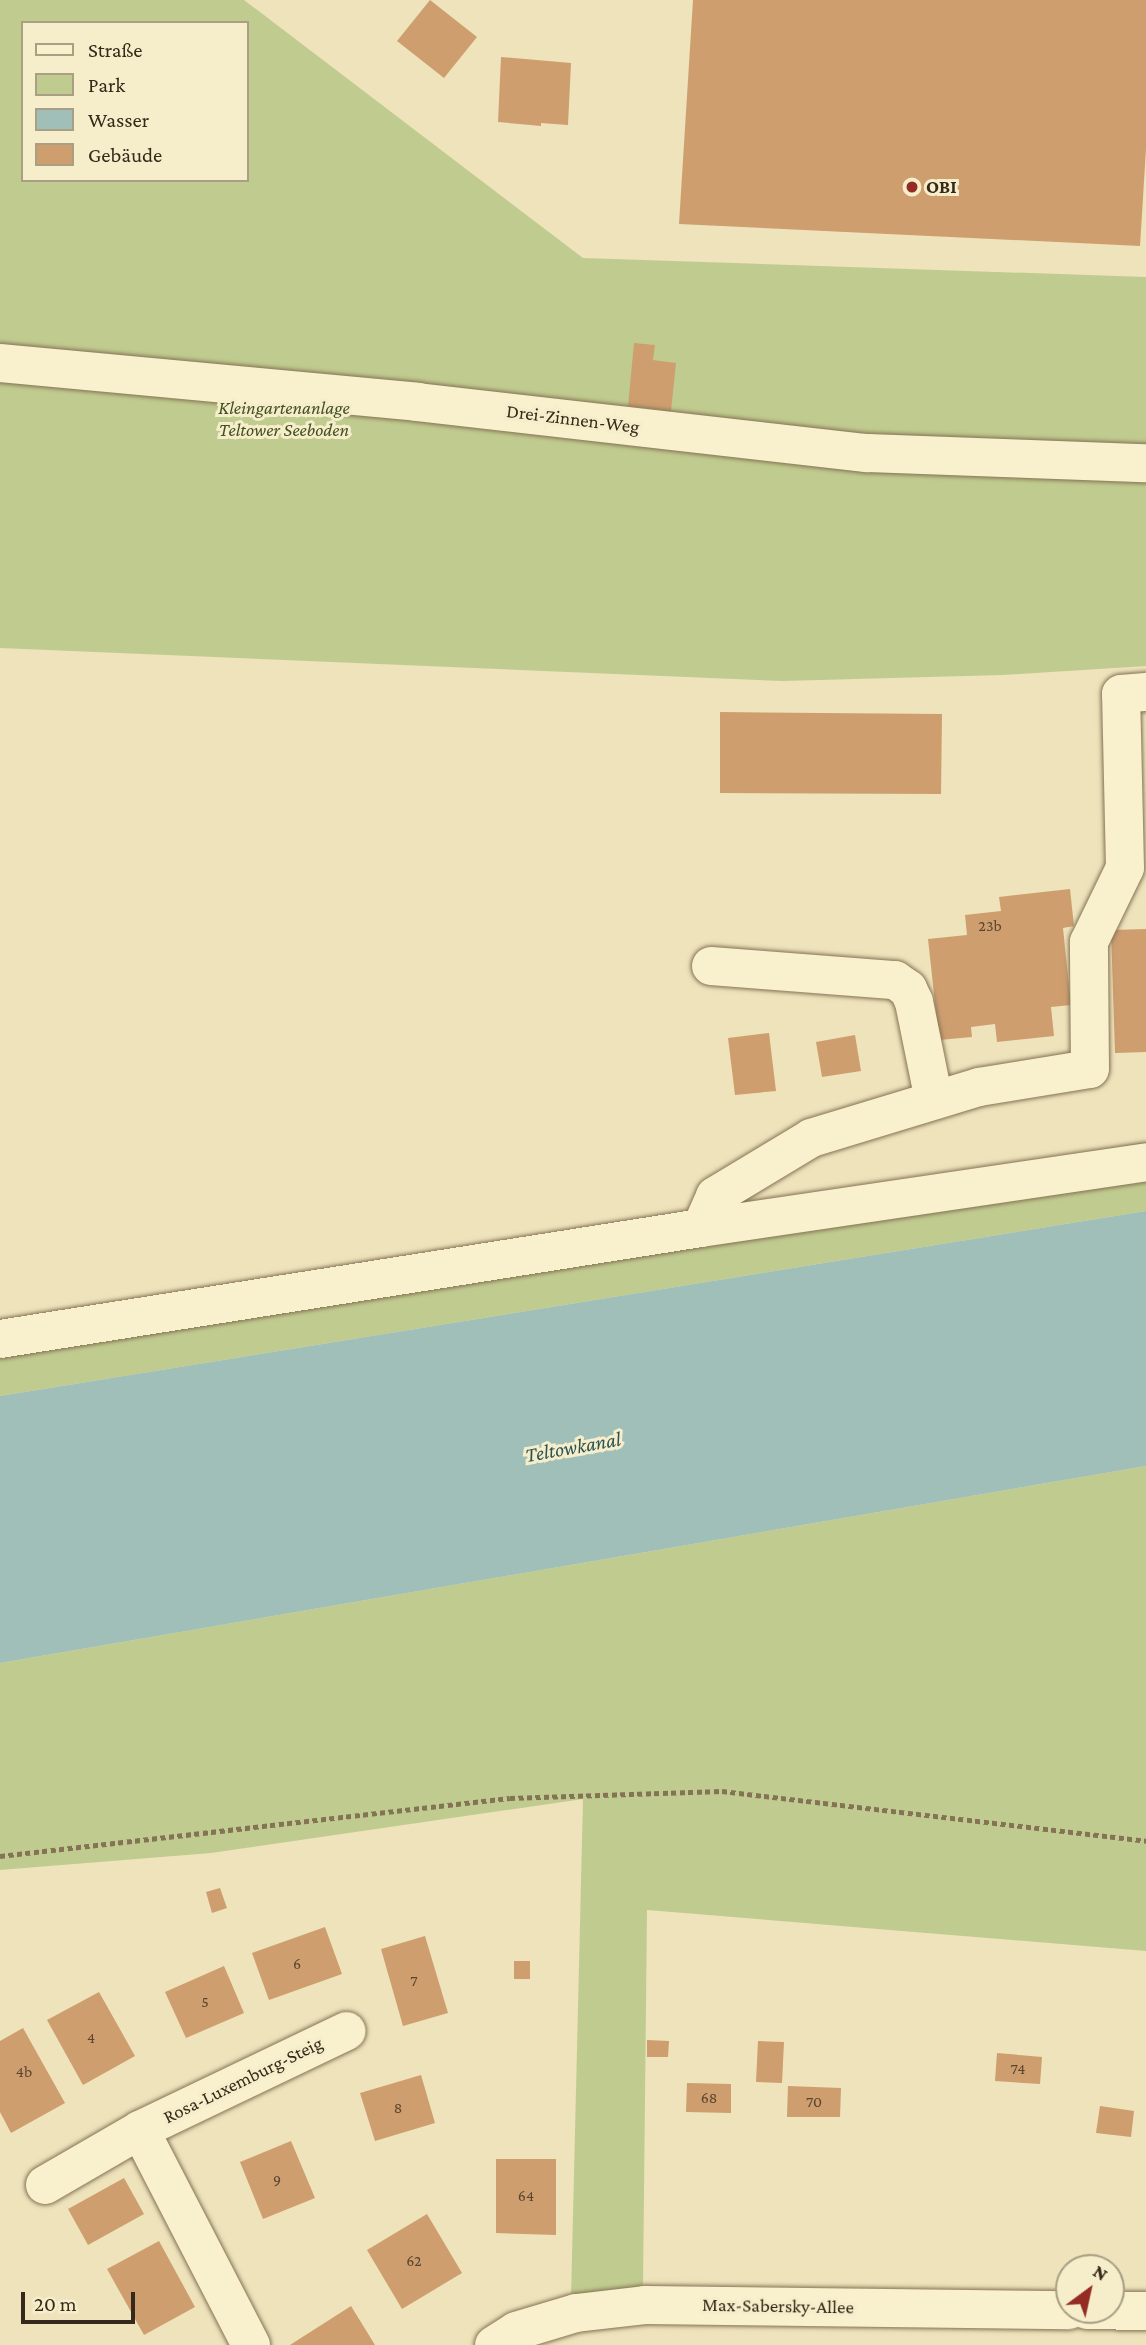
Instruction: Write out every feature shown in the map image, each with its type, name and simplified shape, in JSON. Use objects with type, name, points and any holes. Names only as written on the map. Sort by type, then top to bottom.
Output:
[{"type":"street","name":"Drei-Zinnen-Weg","points":[[0,363],[417,401],[867,453],[1146,463]]},
{"type":"street","points":[[701,1228],[715,1196],[811,1138],[979,1087],[1090,1069],[1089,942],[1125,868],[1121,694],[1146,692]]},
{"type":"street","points":[[711,965],[895,980],[908,989],[914,1002],[934,1100]]},
{"type":"street","points":[[0,1339],[1146,1161]]},
{"type":"street","name":"Rosa-Luxemburg-Steig","points":[[45,2185],[140,2130],[346,2031]]},
{"type":"street","name":"Rosa-Luxemburg-Steig","points":[[140,2130],[251,2345]]},
{"type":"street","name":"Max-Sabersky-Allee","points":[[494,2345],[516,2331],[576,2314],[645,2305],[1055,2310]]},
{"type":"street","points":[[1125,2311],[1146,2311]]},
{"type":"path","points":[[0,1856],[510,1798],[722,1791],[1146,1841]]},
{"type":"green space","name":"Kleingartenanlage Teltower Seeboden","points":[[0,0],[244,0],[583,258],[1146,277],[1146,666],[1003,675],[782,681],[0,648]]},
{"type":"green space","points":[[1146,1142],[1146,1211],[0,1396],[0,1329]]},
{"type":"green space","points":[[1146,1466],[1146,1951],[647,1910],[643,2288],[571,2298],[583,1799],[211,1853],[0,1870],[0,1663]]},
{"type":"water","name":"Teltowkanal","points":[[1146,1211],[1146,1466],[0,1663],[0,1396]]},
{"type":"building","points":[[430,0],[477,37],[444,78],[397,41]]},
{"type":"building","name":"OBI","points":[[693,0],[1146,0],[1146,149],[1140,246],[679,224]]},
{"type":"building","points":[[501,57],[571,63],[568,125],[541,123],[541,126],[498,122]]},
{"type":"building","points":[[634,343],[655,345],[653,360],[676,363],[671,411],[628,406]]},
{"type":"building","points":[[720,712],[942,714],[941,794],[720,793]]},
{"type":"building","points":[[1070,889],[1074,926],[1063,928],[1071,1005],[1051,1007],[1054,1036],[997,1042],[995,1024],[971,1027],[972,1037],[939,1040],[928,939],[967,935],[965,915],[1001,911],[999,897]]},
{"type":"building","points":[[1146,929],[1146,1052],[1115,1053],[1111,930]]},
{"type":"building","points":[[769,1033],[776,1091],[735,1095],[728,1038]]},
{"type":"building","points":[[855,1035],[861,1071],[822,1077],[816,1042]]},
{"type":"building","points":[[220,1888],[227,1908],[212,1913],[206,1892]]},
{"type":"building","points":[[325,1927],[342,1974],[269,2000],[252,1953]]},
{"type":"building","points":[[425,1936],[448,2013],[403,2026],[381,1949]]},
{"type":"building","points":[[514,1961],[530,1961],[530,1979],[514,1979]]},
{"type":"building","points":[[224,1966],[244,2013],[186,2038],[165,1992]]},
{"type":"building","points":[[99,1992],[135,2056],[83,2085],[47,2020]]},
{"type":"building","points":[[23,2028],[65,2103],[11,2133],[0,2112],[0,2041]]},
{"type":"building","points":[[647,2040],[669,2041],[668,2057],[647,2057]]},
{"type":"building","points":[[758,2041],[784,2042],[782,2083],[756,2082]]},
{"type":"building","points":[[997,2053],[1042,2057],[1040,2084],[995,2081]]},
{"type":"building","points":[[421,2075],[435,2123],[375,2141],[360,2093]]},
{"type":"building","points":[[687,2083],[731,2084],[731,2113],[686,2112]]},
{"type":"building","points":[[788,2086],[841,2088],[840,2117],[787,2117]]},
{"type":"building","points":[[1100,2106],[1134,2111],[1131,2137],[1096,2133]]},
{"type":"building","points":[[291,2141],[315,2198],[263,2219],[240,2162]]},
{"type":"building","points":[[496,2159],[556,2159],[556,2235],[496,2233]]},
{"type":"building","points":[[124,2178],[144,2214],[88,2245],[68,2209]]},
{"type":"building","points":[[427,2214],[462,2273],[402,2309],[367,2250]]},
{"type":"building","points":[[159,2241],[195,2307],[144,2335],[107,2269]]},
{"type":"building","points":[[351,2306],[375,2345],[290,2345]]},
{"type":"place","name":"OBI","points":[[912,187]]}]
